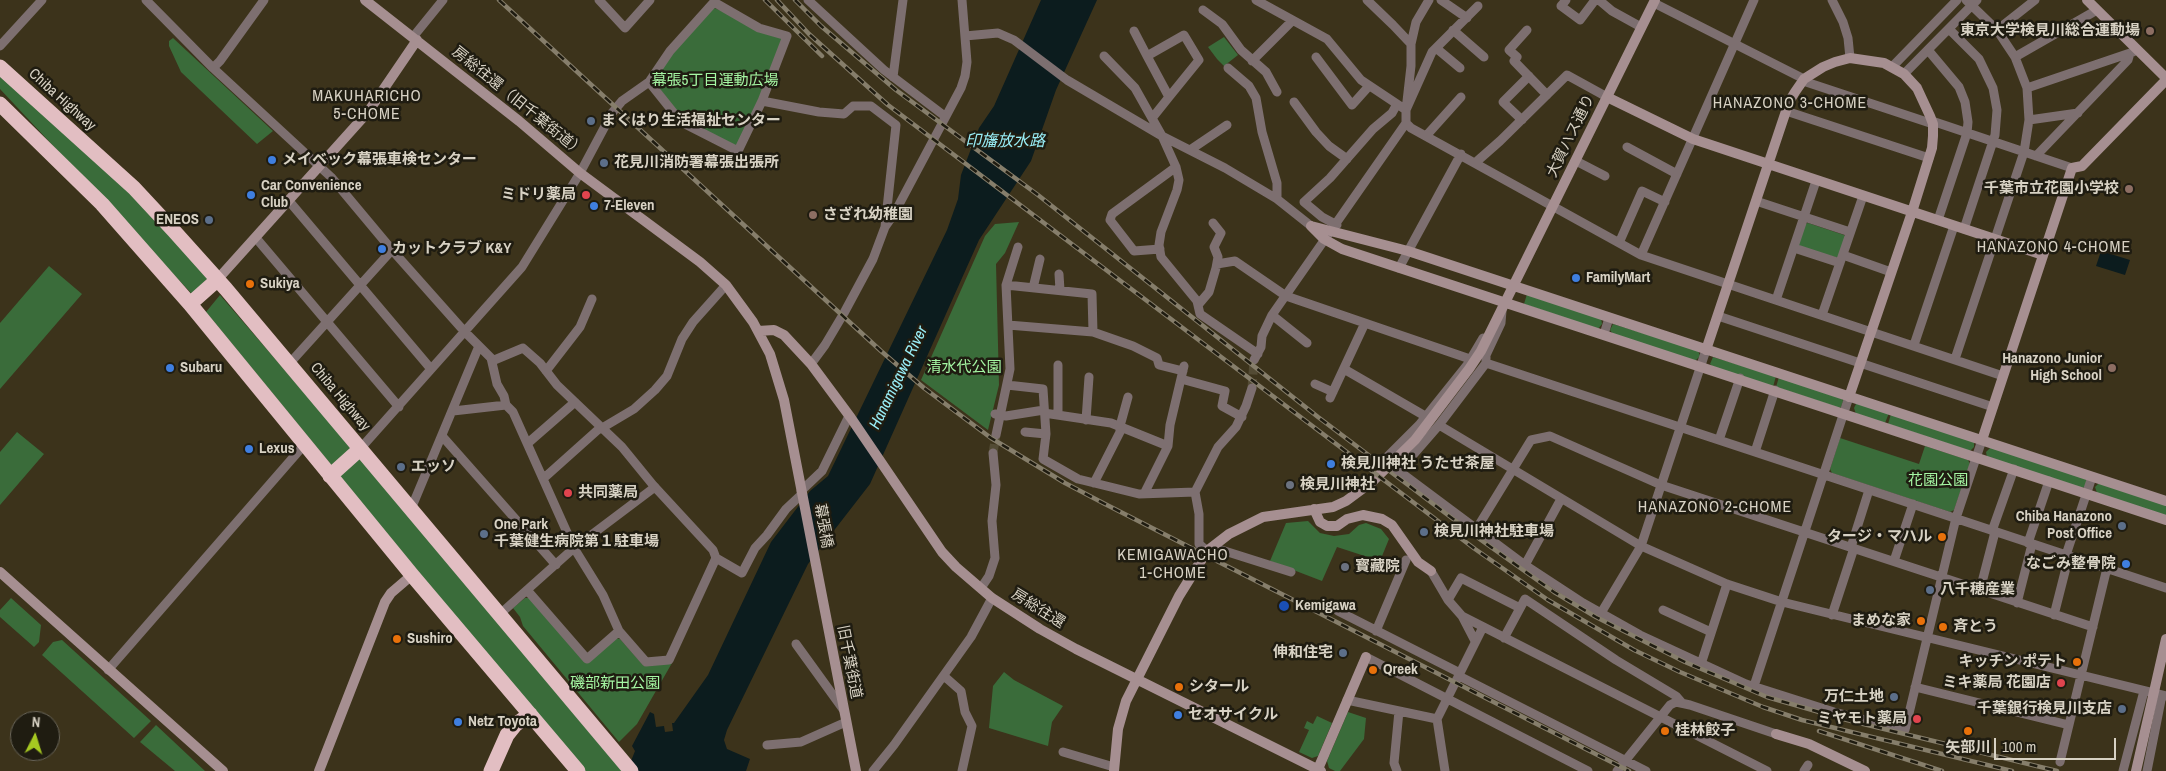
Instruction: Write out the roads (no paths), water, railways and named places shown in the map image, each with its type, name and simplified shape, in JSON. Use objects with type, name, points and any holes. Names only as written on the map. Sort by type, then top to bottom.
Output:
[{"type":"highway","name":"Chiba Highway","points":[[0,67],[144,198],[289,364],[628,768]]},
{"type":"highway","points":[[0,104],[102,204],[190,304],[412,575],[578,771]]},
{"type":"highway","points":[[190,304],[217,280]]},
{"type":"highway","points":[[330,476],[360,449]]},
{"type":"highway","points":[[491,771],[507,735],[530,714]]},
{"type":"street","points":[[0,46],[42,0]]},
{"type":"street","points":[[146,0],[213,68],[320,165],[392,250],[464,331],[491,358],[497,384],[504,396],[506,405],[513,412],[528,443],[574,548],[603,596],[619,631],[646,662],[669,660],[716,558]]},
{"type":"street","points":[[213,68],[264,0]]},
{"type":"street","name":"房総往還（旧千葉街道）","points":[[365,0],[519,120],[580,173],[695,258],[726,285],[758,331]]},
{"type":"street","points":[[217,280],[368,112],[415,39],[443,0]]},
{"type":"street","points":[[599,0],[625,28],[650,0]]},
{"type":"street","points":[[808,0],[893,77],[942,114]]},
{"type":"street","points":[[893,77],[903,0]]},
{"type":"street","points":[[811,364],[844,313],[873,259],[885,227],[894,214],[961,88],[967,62],[962,0]]},
{"type":"street","points":[[1256,0],[1327,39],[1361,80],[1406,110]]},
{"type":"street","points":[[1367,0],[1394,25],[1410,44]]},
{"type":"street","points":[[1104,56],[1135,88],[1153,117],[1176,167],[1177,190],[1161,232],[1161,258],[1194,296],[1200,314],[1256,357],[1261,347],[1266,325],[1406,123],[1411,66],[1410,44],[1416,22],[1428,0]]},
{"type":"street","points":[[1441,0],[1467,18]]},
{"type":"street","points":[[1566,0],[1561,6],[1580,20],[1597,0],[1612,11],[1641,27]]},
{"type":"street","points":[[1641,255],[1754,0]]},
{"type":"street","points":[[1832,0],[1843,22],[1848,38],[1850,58]]},
{"type":"street","points":[[1892,66],[1957,0]]},
{"type":"street","points":[[1997,30],[2035,0]]},
{"type":"street","points":[[1654,1],[1803,80],[2072,168],[2082,166],[2166,79],[2134,51],[2087,0]]},
{"type":"street","name":"大賀ハス通り","points":[[1209,549],[1230,534],[1263,517],[1333,507],[1346,501],[1373,481],[1415,440],[1449,397],[1481,351],[1654,1]]},
{"type":"street","points":[[360,449],[522,267],[580,173],[612,113],[628,95],[649,82],[670,51],[714,2],[759,28],[787,36],[762,101],[738,151],[681,122],[649,82]]},
{"type":"street","points":[[1904,74],[1972,2],[1997,30],[2015,57],[2024,75],[2027,88],[2029,120],[2024,152],[1955,359]]},
{"type":"street","points":[[1406,110],[1426,63],[1436,48],[1478,6]]},
{"type":"street","points":[[1203,10],[1222,24],[1241,50],[1266,72],[1276,92]]},
{"type":"street","points":[[2015,57],[2097,10]]},
{"type":"street","points":[[1252,61],[1292,21]]},
{"type":"street","points":[[1914,345],[1996,127],[1997,110],[1995,95],[1989,76],[1979,59],[1949,28]]},
{"type":"street","points":[[1134,30],[1169,97]]},
{"type":"street","points":[[1453,30],[1484,57]]},
{"type":"street","points":[[1526,30],[1509,50],[1517,57],[1514,61],[1547,95]]},
{"type":"street","points":[[965,36],[998,33],[1014,40],[1067,80],[1162,136],[1225,168],[1277,199],[1324,239],[1342,249],[1503,305],[1604,334],[1740,378],[2166,520]]},
{"type":"street","points":[[1147,56],[1184,35],[1199,60],[1153,117]]},
{"type":"street","points":[[1436,48],[1460,68]]},
{"type":"street","points":[[1928,50],[1959,87],[1966,111],[1967,133],[1938,220]]},
{"type":"street","points":[[2027,88],[2134,51]]},
{"type":"street","points":[[2036,156],[2128,60],[2134,51]]},
{"type":"street","points":[[1316,57],[1352,105],[1369,86]]},
{"type":"street","points":[[1600,613],[1641,546],[1789,102],[1803,80],[1823,67],[1850,58],[1875,61],[1892,66],[1904,74],[1917,88],[1926,103],[1933,123],[1932,148],[1754,686]]},
{"type":"street","points":[[1228,68],[1249,86],[1256,98],[1262,132],[1277,183],[1277,199]]},
{"type":"street","points":[[1475,163],[1567,75],[1607,97],[1693,139],[2043,255]]},
{"type":"street","points":[[1522,120],[1503,102],[1529,76]]},
{"type":"street","points":[[1426,136],[1461,97]]},
{"type":"street","points":[[762,101],[819,112],[844,114],[853,106],[871,106],[896,125],[885,227]]},
{"type":"street","points":[[1294,102],[1329,146],[1346,158]]},
{"type":"street","points":[[1334,227],[1304,202],[1330,178],[1372,130],[1392,113],[1397,104]]},
{"type":"street","points":[[1786,111],[1929,158]]},
{"type":"street","points":[[2029,120],[2078,113]]},
{"type":"street","points":[[1406,123],[1426,136],[1641,255],[2003,376]]},
{"type":"street","points":[[1190,150],[1228,125]]},
{"type":"street","points":[[1626,147],[1677,174]]},
{"type":"street","points":[[1399,268],[1461,154]]},
{"type":"street","points":[[1576,162],[1605,176]]},
{"type":"street","points":[[1160,249],[1134,251],[1110,220],[1112,214],[1176,167]]},
{"type":"street","points":[[1503,305],[1491,320],[1470,359],[1410,435],[1385,459],[1525,565],[1600,613],[1640,635],[1701,664],[1754,686],[1826,710],[1905,730],[1956,518],[2072,168]]},
{"type":"street","points":[[1776,300],[1816,181]]},
{"type":"street","points":[[1619,242],[1642,190],[1665,202]]},
{"type":"street","points":[[1822,315],[1863,196]]},
{"type":"street","points":[[289,201],[431,369]]},
{"type":"street","points":[[1756,201],[1850,232]]},
{"type":"street","points":[[1198,306],[1209,292],[1217,264],[1218,257],[1214,247],[1221,233],[1213,223]]},
{"type":"street","points":[[1311,226],[1334,227],[2166,502]]},
{"type":"street","points":[[256,238],[398,407]]},
{"type":"street","points":[[996,435],[998,414],[1010,369],[1006,285],[1018,247]]},
{"type":"street","points":[[1794,248],[1891,272]]},
{"type":"street","points":[[289,364],[392,250]]},
{"type":"street","points":[[1034,288],[1040,259]]},
{"type":"street","points":[[1217,264],[1234,261],[1286,296],[1470,359]]},
{"type":"street","points":[[1059,274],[1060,290]]},
{"type":"street","points":[[544,478],[602,427],[634,409],[655,390],[667,376],[682,339],[693,322],[726,285]]},
{"type":"street","points":[[1006,285],[1092,294],[1093,332]]},
{"type":"street","points":[[546,371],[580,327],[592,298]]},
{"type":"street","points":[[1399,471],[1439,425],[1486,363],[1486,355],[1501,323],[1503,305]]},
{"type":"street","points":[[1272,316],[1307,343]]},
{"type":"street","points":[[1718,316],[1993,407]]},
{"type":"street","points":[[1604,334],[1609,318]]},
{"type":"street","points":[[1315,384],[1331,395],[1365,323]]},
{"type":"street","points":[[1008,325],[1093,332],[1133,346],[1157,358],[1160,365],[1183,371],[1225,391],[1222,406],[1242,417]]},
{"type":"street","points":[[492,361],[524,348],[557,385],[622,446],[655,487],[713,550],[716,558],[742,573],[755,548],[786,509],[802,494],[822,471],[850,417],[811,364],[784,334],[774,330],[758,331],[770,354],[782,392],[802,494]]},
{"type":"street","points":[[411,509],[479,346]]},
{"type":"street","points":[[1486,363],[2166,588]]},
{"type":"street","points":[[1058,365],[1058,415]]},
{"type":"street","points":[[1344,369],[1425,416]]},
{"type":"street","points":[[1144,494],[1168,446],[1170,425],[1183,371]]},
{"type":"street","points":[[1086,420],[1090,377]]},
{"type":"street","points":[[1719,440],[1740,378]]},
{"type":"street","points":[[1007,386],[1043,389],[1046,434],[1043,459],[1078,479],[1144,494],[1194,492]]},
{"type":"street","points":[[1252,388],[1242,417],[1236,427],[1218,447],[1194,492],[1199,514],[1199,544],[1209,549],[1291,572]]},
{"type":"street","points":[[1755,452],[1775,390]]},
{"type":"street","points":[[1094,483],[1120,432],[1128,397]]},
{"type":"street","points":[[528,443],[575,402]]},
{"type":"street","points":[[453,411],[506,405]]},
{"type":"street","points":[[998,414],[1044,412],[1120,426],[1168,446]]},
{"type":"street","name":"房総往還","points":[[850,417],[942,552],[992,598],[1040,630],[1319,770]]},
{"type":"street","points":[[1439,425],[1641,546],[1727,584],[1782,602],[2156,695]]},
{"type":"street","points":[[1025,432],[1046,434]]},
{"type":"street","points":[[442,436],[556,565]]},
{"type":"street","points":[[1477,528],[1531,440],[1550,436],[1662,485],[2093,627]]},
{"type":"street","points":[[108,670],[304,445]]},
{"type":"street","points":[[981,588],[990,576],[995,558],[992,521],[996,485],[993,453]]},
{"type":"street","points":[[1980,590],[1994,531],[2014,469]]},
{"type":"street","points":[[2054,615],[2068,555],[2092,477]]},
{"type":"street","points":[[2017,602],[2030,543],[2049,481]]},
{"type":"street","points":[[500,614],[574,548],[655,487]]},
{"type":"street","points":[[1832,614],[1869,490]]},
{"type":"street","name":"幕張橋","points":[[802,494],[814,559]]},
{"type":"street","points":[[1525,565],[1561,499]]},
{"type":"street","points":[[1894,562],[1913,504]]},
{"type":"street","points":[[1314,510],[1320,522],[1327,526],[1338,526],[1347,519],[1363,515],[1382,519],[1392,525],[1418,562],[1431,571],[1448,600],[1462,616],[1476,640]]},
{"type":"street","points":[[1063,752],[1114,769],[1118,729],[1126,701],[1179,596],[1209,549]]},
{"type":"street","name":"旧千葉街道","points":[[814,559],[856,771]]},
{"type":"street","points":[[1376,631],[1406,560]]},
{"type":"street","points":[[2060,762],[2107,568]]},
{"type":"street","points":[[0,572],[223,771]]},
{"type":"street","points":[[319,771],[386,602],[391,593],[412,575]]},
{"type":"street","points":[[1448,600],[1460,578],[1520,608]]},
{"type":"street","points":[[1701,664],[1727,584]]},
{"type":"street","points":[[528,590],[587,658],[619,631]]},
{"type":"street","points":[[873,771],[972,637],[979,620],[992,598]]},
{"type":"street","points":[[1504,638],[1526,599],[1616,660],[1672,693],[1682,703]]},
{"type":"street","points":[[1663,610],[1711,632]]},
{"type":"street","points":[[1338,611],[1646,771]]},
{"type":"street","points":[[1462,616],[1767,771]]},
{"type":"street","points":[[1444,771],[1437,719],[1483,627]]},
{"type":"street","points":[[2147,771],[2156,695],[2166,639]]},
{"type":"street","points":[[796,644],[843,709]]},
{"type":"street","points":[[1319,770],[1366,656],[1588,771]]},
{"type":"street","points":[[944,676],[961,691],[965,712],[972,726],[962,771]]},
{"type":"street","points":[[1914,687],[2069,725]]},
{"type":"street","points":[[2123,771],[2156,695]]},
{"type":"street","points":[[2136,771],[2156,695]]},
{"type":"street","points":[[1347,700],[1437,719]]},
{"type":"street","points":[[1618,771],[1670,705],[1676,702],[1809,744],[1865,771]]},
{"type":"street","points":[[1397,771],[1394,763],[1399,711]]},
{"type":"street","points":[[767,745],[801,742],[846,722]]},
{"type":"water","name":"印旛放水路","points":[[1041,0],[1097,0],[1056,90],[1031,161],[979,240],[870,484],[808,564],[727,730],[724,740],[727,749],[750,759],[746,771],[627,771],[635,751],[632,746],[650,712],[654,714],[656,727],[664,726],[665,732],[673,731],[672,723],[674,723],[708,675],[771,542],[810,491],[828,476],[947,230],[958,199],[961,175],[979,128],[994,106]]},
{"type":"water","points":[[2101,251],[2130,260],[2125,275],[2096,266]]},
{"type":"tunnel","points":[[1252,388],[1254,360]]},
{"type":"tunnel","points":[[993,453],[996,435]]},
{"type":"railway","points":[[499,0],[881,351],[924,388],[991,438],[1065,483],[1105,504],[1629,771]]},
{"type":"railway","points":[[765,0],[822,56]]},
{"type":"railway","points":[[777,0],[809,34],[888,105],[1475,549],[1548,600],[1634,650],[1680,672],[1763,707],[1802,720],[2012,771]]},
{"type":"railway","points":[[795,0],[821,26],[896,90],[1038,195],[1318,417],[1481,540],[1554,592],[1596,617],[1685,662],[1767,697],[1847,720],[2057,771]]},
{"type":"railway","points":[[1819,731],[1942,771]]},
{"type":"place","name":"東京大学検見川総合運動場","points":[[2150,31]]},
{"type":"place","name":"まくはり生活福祉センター","points":[[591,121]]},
{"type":"place","name":"メイベック幕張車検センター","points":[[272,160]]},
{"type":"place","name":"花見川消防署幕張出張所","points":[[604,163]]},
{"type":"place","name":"千葉市立花園小学校","points":[[2129,189]]},
{"type":"place","name":"Car Convenience Club","points":[[251,195]]},
{"type":"place","name":"ミドリ薬局","points":[[586,195]]},
{"type":"place","name":"7-Eleven","points":[[594,206]]},
{"type":"place","name":"さざれ幼稚園","points":[[813,215]]},
{"type":"place","name":"ENEOS","points":[[209,220]]},
{"type":"place","name":"カットクラブ K&Y","points":[[382,249]]},
{"type":"place","name":"FamilyMart","points":[[1576,278]]},
{"type":"place","name":"Sukiya","points":[[250,284]]},
{"type":"place","name":"Subaru","points":[[170,368]]},
{"type":"place","name":"Hanazono Junior High School","points":[[2112,368]]},
{"type":"place","name":"Lexus","points":[[249,449]]},
{"type":"place","name":"検見川神社 うたせ茶屋","points":[[1331,464]]},
{"type":"place","name":"エッソ","points":[[401,467]]},
{"type":"place","name":"検見川神社","points":[[1290,485]]},
{"type":"place","name":"共同薬局","points":[[568,493]]},
{"type":"place","name":"Chiba Hanazono Post Office","points":[[2122,526]]},
{"type":"place","name":"検見川神社駐車場","points":[[1424,532]]},
{"type":"place","name":"One Park 千葉健生病院第１駐車場","points":[[484,534]]},
{"type":"place","name":"タージ・マハル","points":[[1942,537]]},
{"type":"place","name":"なごみ整骨院","points":[[2126,564]]},
{"type":"place","name":"寳藏院","points":[[1345,567]]},
{"type":"place","name":"八千穂産業","points":[[1930,590]]},
{"type":"place","name":"Kemigawa","points":[[1284,606]]},
{"type":"place","name":"まめな家","points":[[1921,621]]},
{"type":"place","name":"斉とう","points":[[1943,627]]},
{"type":"place","name":"Sushiro","points":[[397,639]]},
{"type":"place","name":"伸和住宅","points":[[1343,653]]},
{"type":"place","name":"キッチン ポテト","points":[[2077,662]]},
{"type":"place","name":"Qreek","points":[[1373,670]]},
{"type":"place","name":"ミキ薬局 花園店","points":[[2061,683]]},
{"type":"place","name":"シタール","points":[[1179,687]]},
{"type":"place","name":"万仁土地","points":[[1894,697]]},
{"type":"place","name":"千葉銀行検見川支店","points":[[2122,709]]},
{"type":"place","name":"セオサイクル","points":[[1178,715]]},
{"type":"place","name":"ミヤモト薬局","points":[[1917,719]]},
{"type":"place","name":"Netz Toyota","points":[[458,722]]},
{"type":"place","name":"桂林餃子","points":[[1665,731]]},
{"type":"place","name":"矢部川","points":[[1968,731]]},
{"type":"district","name":"HANAZONO 3-CHOME","points":[[1790,104]]},
{"type":"district","name":"MAKUHARICHO 5-CHOME","points":[[367,106]]},
{"type":"district","name":"HANAZONO 4-CHOME","points":[[2054,248]]},
{"type":"district","name":"HANAZONO 2-CHOME","points":[[1715,508]]},
{"type":"district","name":"KEMIGAWACHO 1-CHOME","points":[[1173,565]]},
{"type":"park label","name":"幕張5丁目運動広場","points":[[715,81]]},
{"type":"park label","name":"清水代公園","points":[[964,368]]},
{"type":"park label","name":"花園公園","points":[[1938,481]]},
{"type":"park label","name":"磯部新田公園","points":[[615,684]]},
{"type":"water label","name":"Hanamigawa River","points":[[899,378]]}]
